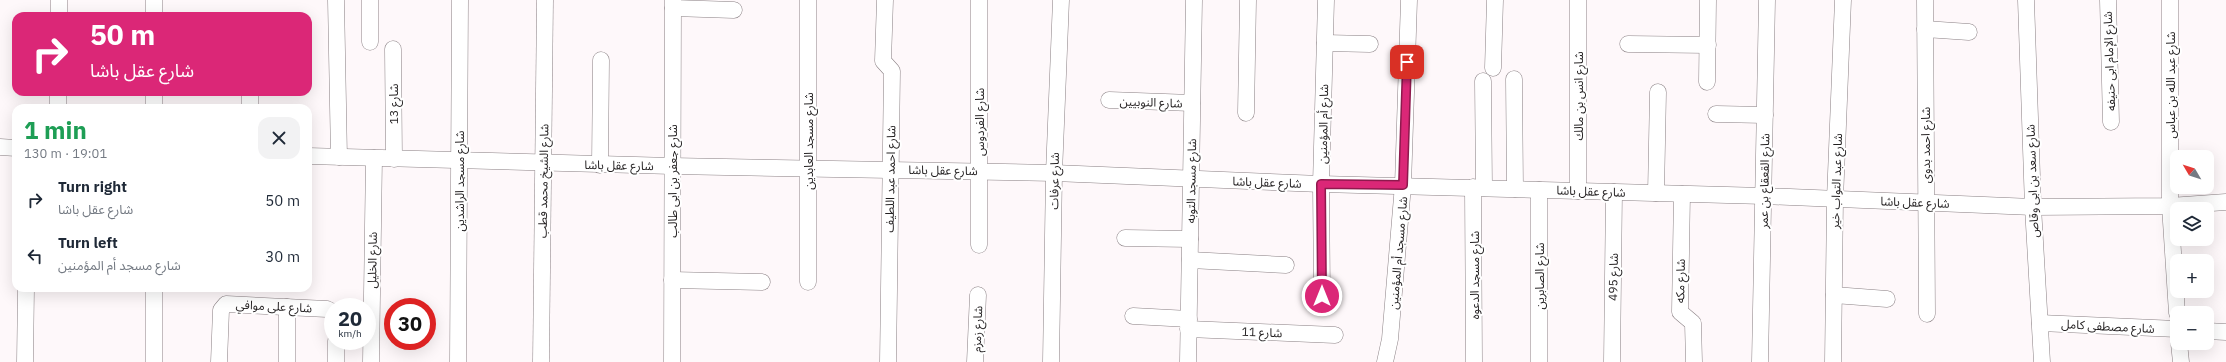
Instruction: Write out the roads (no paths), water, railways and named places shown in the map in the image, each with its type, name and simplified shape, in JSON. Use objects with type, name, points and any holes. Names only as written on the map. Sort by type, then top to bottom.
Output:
[{"type":"street","points":[[59,0],[59,12]]},
{"type":"street","points":[[154,0],[154,12]]},
{"type":"street","points":[[336,0],[339,158]]},
{"type":"street","points":[[370,0],[370,42]]},
{"type":"street","name":"شارع مسجد الراشدين","points":[[458,362],[460,0]]},
{"type":"street","name":"شارع الشيخ محمد قطب","points":[[541,362],[545,0]]},
{"type":"street","name":"شارع مسجد العابدين","points":[[808,0],[808,282]]},
{"type":"street","name":"شارع احمد عبد اللطيف","points":[[885,0],[883,61],[892,71],[888,362]]},
{"type":"street","name":"شارع الفردوس","points":[[979,0],[979,245]]},
{"type":"street","name":"شارع عرفات","points":[[1051,362],[1054,173],[1061,0]]},
{"type":"street","name":"شارع مسجد التوبه","points":[[1188,362],[1194,0]]},
{"type":"street","points":[[1246,114],[1248,0]]},
{"type":"street","name":"شارع أم المؤمنين","points":[[1322,296],[1321,184],[1326,0]]},
{"type":"street","name":"شارع مسجد أم المؤمنين","points":[[1385,362],[1390,340],[1403,185],[1409,0]]},
{"type":"street","points":[[1493,68],[1495,0]]},
{"type":"street","name":"شارع انس بن مالك","points":[[1578,0],[1578,191]]},
{"type":"street","points":[[1707,82],[1708,0]]},
{"type":"street","name":"شارع القعقاع بن عمر","points":[[1760,362],[1768,0]]},
{"type":"street","name":"شارع عبد التواب خير","points":[[1833,362],[1835,199],[1844,0]]},
{"type":"street","name":"شارع احمد بدوى","points":[[1925,0],[1925,203],[1927,314]]},
{"type":"street","name":"شارع سعد بن ابى وقاص","points":[[2026,0],[2032,207],[2042,362]]},
{"type":"street","name":"شارع الإمام ابى حنيفه","points":[[2108,0],[2111,122]]},
{"type":"street","name":"شارع عبد الله بن عباس","points":[[2170,0],[2170,202]]},
{"type":"street","points":[[673,4],[734,10]]},
{"type":"street","name":"شارع جعفر بن ابى طالب","points":[[672,362],[673,4]]},
{"type":"street","points":[[1925,29],[1969,32]]},
{"type":"street","points":[[1325,43],[1370,44]]},
{"type":"street","points":[[1628,44],[1708,45]]},
{"type":"street","name":"شارع 13","points":[[393,49],[394,159]]},
{"type":"street","points":[[600,164],[601,60]]},
{"type":"street","points":[[1514,79],[1516,189]]},
{"type":"street","name":"شارع مسجد الدعوه","points":[[1474,362],[1483,81]]},
{"type":"street","points":[[1656,193],[1658,92]]},
{"type":"street","name":"شارع النوبيين","points":[[1109,100],[1192,103]]},
{"type":"street","points":[[1716,114],[1765,115]]},
{"type":"street","points":[[0,147],[12,148]]},
{"type":"street","name":"شارع عقل باشا","points":[[312,156],[672,166],[1054,173],[1321,184],[1479,187],[1764,196],[2032,207],[2170,206]]},
{"type":"street","name":"شارع الخليل","points":[[371,362],[374,158]]},
{"type":"street","name":"شارع الصابرين","points":[[1539,190],[1539,362]]},
{"type":"street","name":"شارع 495","points":[[1612,362],[1614,192]]},
{"type":"street","name":"شارع مكه","points":[[1682,194],[1680,312],[1693,323],[1694,362]]},
{"type":"street","name":"شارع عقل باشا","points":[[2214,203],[2226,202]]},
{"type":"street","points":[[1125,238],[1190,239]]},
{"type":"street","name":"شارع عبد الله بن عباس","points":[[2173,246],[2177,306]]},
{"type":"street","points":[[1190,260],[1286,265]]},
{"type":"street","points":[[672,280],[762,282]]},
{"type":"street","points":[[25,362],[26,292]]},
{"type":"street","points":[[154,292],[154,362]]},
{"type":"street","name":"شارع زمزم","points":[[975,362],[978,295]]},
{"type":"street","points":[[1834,295],[1887,299]]},
{"type":"street","name":"شارع على موافي","points":[[219,362],[221,310],[226,304],[324,309]]},
{"type":"street","points":[[287,307],[287,362]]},
{"type":"street","points":[[1133,316],[1189,324]]},
{"type":"street","name":"شارع مصطفى كامل","points":[[2040,323],[2170,329]]},
{"type":"street","name":"شارع 11","points":[[1189,324],[1335,335]]},
{"type":"street","points":[[2214,331],[2226,332]]},
{"type":"street","points":[[336,350],[336,362]]},
{"type":"street","points":[[2180,350],[2181,362]]}]
